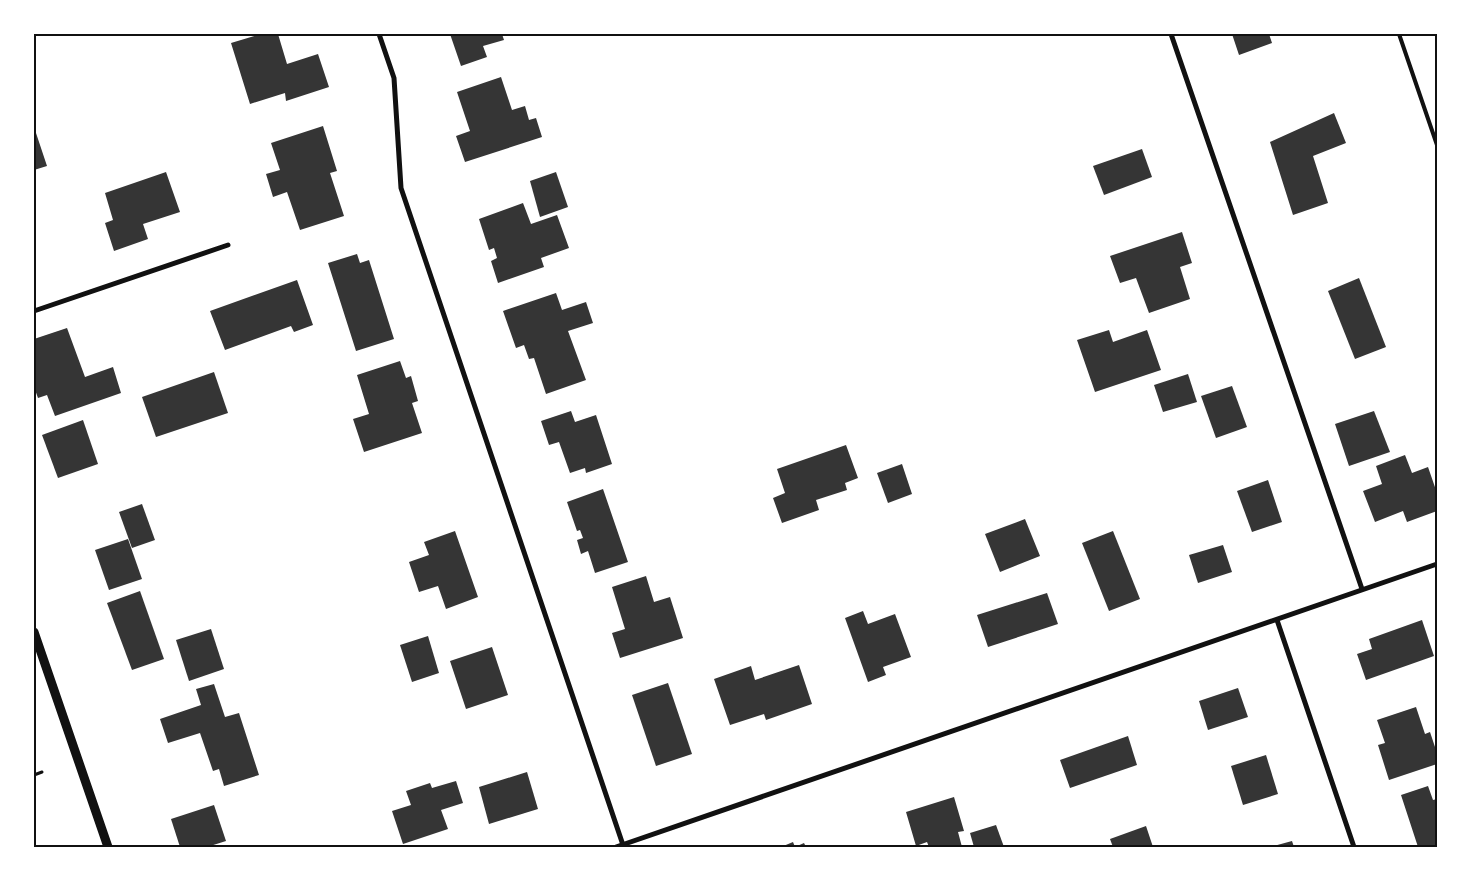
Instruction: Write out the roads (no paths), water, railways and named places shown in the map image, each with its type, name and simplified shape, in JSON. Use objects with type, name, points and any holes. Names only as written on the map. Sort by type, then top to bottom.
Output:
[{"type":"street","points":[[379,34],[394,78],[401,188],[623,845]]},
{"type":"street","points":[[1171,34],[1362,589]]},
{"type":"street","points":[[34,311],[228,245]]},
{"type":"street","points":[[616,847],[1437,564]]},
{"type":"street","points":[[1277,620],[1354,847]]},
{"type":"street","points":[[34,632],[108,847]]},
{"type":"lane","points":[[1398,34],[1437,145]]}]
